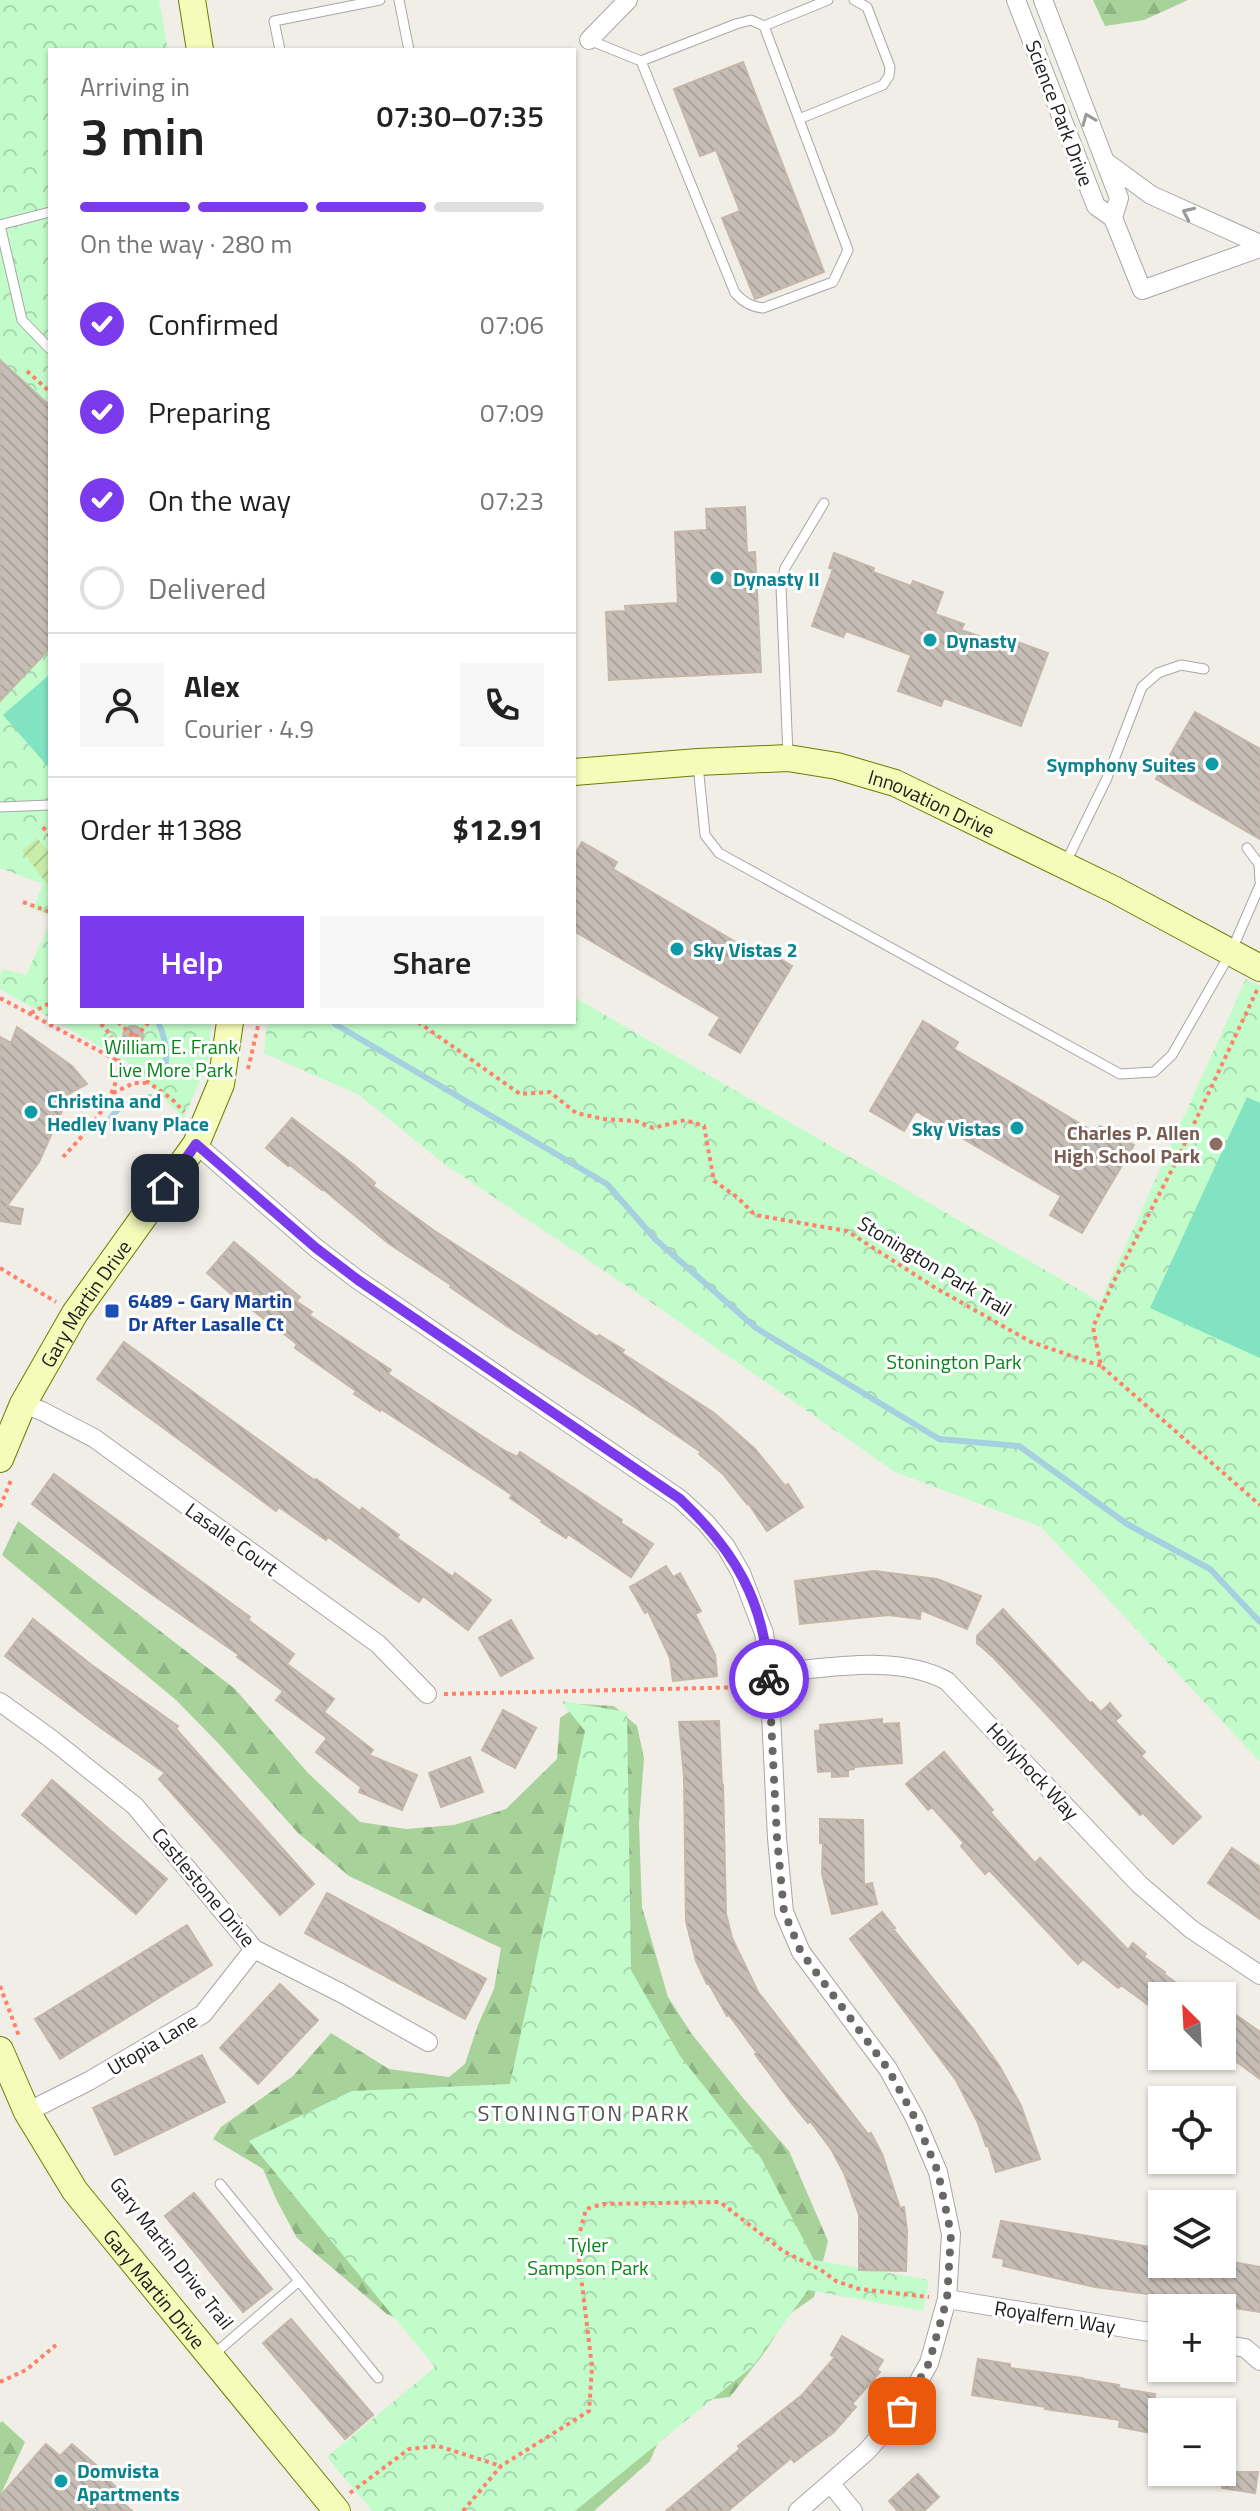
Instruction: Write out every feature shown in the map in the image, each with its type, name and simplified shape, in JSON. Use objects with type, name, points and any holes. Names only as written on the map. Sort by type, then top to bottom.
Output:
[{"type":"street","points":[[192,0],[200,48]]},
{"type":"street","points":[[589,40],[628,0]]},
{"type":"street","name":"Science Park Drive","points":[[1016,0],[1096,206],[1113,218],[1142,290],[1260,246]]},
{"type":"street","name":"Science Park Drive","points":[[1043,0],[1119,198],[1113,218]]},
{"type":"street","points":[[1106,162],[1151,195],[1260,246]]},
{"type":"street","name":"Innovation Drive","points":[[576,772],[788,758],[837,766],[895,783],[1065,865],[1260,968]]},
{"type":"street","name":"Gary Martin Drive","points":[[0,1459],[23,1404],[75,1313],[196,1144],[221,1084],[230,1024]]},
{"type":"street","points":[[196,1144],[316,1248],[358,1280],[680,1499],[726,1547],[741,1573],[764,1633],[784,1912],[801,1952],[888,2069],[915,2118],[938,2172],[951,2234],[947,2299],[929,2363],[902,2411],[867,2451],[798,2511]]},
{"type":"street","name":"Lasalle Court","points":[[23,1404],[94,1438],[378,1644],[427,1694]]},
{"type":"street","name":"Hollyhock Way","points":[[769,1680],[879,1665],[929,1671],[947,1681],[1139,1884],[1191,1929],[1260,1975]]},
{"type":"street","name":"Castlestone Drive","points":[[0,1702],[135,1806],[254,1949],[428,2042]]},
{"type":"street","name":"Utopia Lane","points":[[27,2112],[103,2074],[203,2014],[254,1949]]},
{"type":"street","name":"Gary Martin Drive","points":[[10,2044],[27,2112],[75,2191],[210,2357],[348,2502]]},
{"type":"street","name":"Royalfern Way","points":[[947,2299],[1148,2332]]},
{"type":"street","points":[[1236,2346],[1245,2348],[1260,2361]]},
{"type":"street","points":[[831,2484],[853,2511]]},
{"type":"lane","points":[[280,48],[274,21],[380,0]]},
{"type":"lane","points":[[399,0],[409,48]]},
{"type":"lane","points":[[764,26],[828,0]]},
{"type":"lane","points":[[799,119],[883,85],[889,76],[890,67],[867,7],[854,0]]},
{"type":"lane","points":[[589,40],[641,61],[736,24],[751,20],[764,26],[848,250],[833,282],[763,308],[743,302],[735,293],[641,61]]},
{"type":"lane","points":[[48,213],[0,225],[22,320],[48,347]]},
{"type":"lane","points":[[788,758],[781,587],[785,568],[824,503]]},
{"type":"lane","points":[[1065,865],[1107,778],[1142,687],[1158,673],[1181,665],[1204,669]]},
{"type":"lane","points":[[698,762],[705,835],[719,853],[1120,1074],[1154,1072],[1172,1055],[1231,952],[1260,883],[1259,864],[1247,848]]},
{"type":"lane","points":[[0,807],[48,805]]},
{"type":"lane","points":[[220,2184],[378,2378]]},
{"type":"lane","points":[[210,2357],[299,2281]]},
{"type":"path","points":[[27,371],[48,390]]},
{"type":"path","points":[[43,827],[48,833]]},
{"type":"path","points":[[23,902],[48,911]]},
{"type":"path","points":[[1101,1366],[1093,1327],[1177,1160],[1260,984]]},
{"type":"path","points":[[0,998],[48,1024]]},
{"type":"path","points":[[30,1014],[48,1003]]},
{"type":"path","points":[[49,1024],[118,1061],[172,1099],[186,1118]]},
{"type":"path","points":[[63,1157],[100,1113],[112,1093],[119,1053],[115,1041],[101,1024]]},
{"type":"path","points":[[120,1024],[135,1038],[147,1024]]},
{"type":"path","name":"Stonington Park Trail","points":[[421,1024],[520,1094],[550,1092],[576,1113],[636,1121],[653,1128],[685,1120],[704,1126],[714,1181],[755,1215],[847,1231],[934,1287],[1031,1342],[1101,1366],[1260,1505]]},
{"type":"path","points":[[112,1093],[134,1083],[148,1083]]},
{"type":"path","points":[[0,1268],[75,1313]]},
{"type":"path","points":[[427,1694],[769,1680]]},
{"type":"path","points":[[0,1986],[10,2044]]},
{"type":"path","points":[[463,2511],[501,2466],[589,2411],[592,2367],[577,2243],[586,2209],[603,2204],[720,2202],[783,2251],[836,2281],[859,2289],[947,2299]]},
{"type":"path","points":[[0,2382],[26,2370],[56,2345]]},
{"type":"path","points":[[348,2502],[409,2449],[438,2446],[501,2466]]},
{"type":"green space","points":[[0,0],[159,0],[168,48],[48,48],[48,915],[33,909],[43,884],[0,868]]},
{"type":"green space","points":[[1093,0],[1188,0],[1144,20],[1105,26]]},
{"type":"green space","points":[[48,676],[48,767],[3,715]]},
{"type":"green space","points":[[37,838],[48,851],[48,885],[22,851]]},
{"type":"green space","name":"William E. Frank Live More Park","points":[[48,927],[48,1017],[0,989],[3,969],[26,975]]},
{"type":"green space","name":"Stonington Park","points":[[1246,979],[1260,986],[1260,1762],[1041,1527],[895,1472],[443,1163],[359,1095],[264,1053],[267,1024],[576,1024],[576,998],[1100,1302]]},
{"type":"green space","name":"William E. Frank Live More Park","points":[[60,1024],[211,1024],[208,1061],[184,1119],[130,1064]]},
{"type":"green space","points":[[1247,1097],[1260,1103],[1260,1358],[1150,1308]]},
{"type":"green space","name":"Tyler Sampson Park","points":[[18,1521],[235,1689],[308,1773],[360,1822],[406,1829],[454,1825],[506,1809],[557,1759],[560,1718],[581,1704],[614,1706],[637,1726],[644,1758],[639,1824],[642,1907],[668,1997],[691,2033],[789,2151],[828,2241],[814,2297],[788,2315],[767,2349],[730,2397],[645,2407],[388,2315],[297,2238],[263,2169],[213,2139],[221,2127],[293,2076],[331,2033],[389,2069],[449,2077],[465,2064],[494,1989],[501,1948],[349,1876],[298,1833],[176,1700],[2,1555]]},
{"type":"green space","name":"Tyler Sampson Park","points":[[561,1701],[627,1712],[631,1970],[680,2056],[761,2158],[814,2260],[929,2280],[923,2311],[808,2290],[753,2366],[575,2511],[372,2511],[327,2457],[435,2367],[249,2141],[352,2091],[510,2084],[585,1731]]},
{"type":"green space","points":[[2,2421],[25,2442],[0,2496],[0,2423]]},
{"type":"green space","points":[[661,2435],[650,2461],[594,2511],[535,2511]]},
{"type":"building","points":[[743,62],[824,272],[755,299],[722,218],[740,211],[716,150],[700,156],[674,89]]},
{"type":"building","points":[[0,360],[48,404],[48,650],[0,701]]},
{"type":"building","name":"Dynasty II","points":[[745,507],[747,553],[755,552],[761,672],[609,680],[606,612],[626,611],[625,606],[678,603],[675,532],[707,530],[706,509]]},
{"type":"building","name":"Dynasty","points":[[834,553],[911,586],[913,581],[943,592],[935,614],[964,624],[961,630],[999,643],[1001,636],[1048,653],[1021,726],[944,698],[941,706],[898,691],[911,655],[846,631],[843,637],[812,626],[833,569],[829,568]]},
{"type":"building","name":"Symphony Suites","points":[[1195,712],[1260,749],[1260,839],[1156,779]]},
{"type":"building","name":"Sky Vistas 2","points":[[582,842],[617,862],[613,869],[754,953],[759,946],[792,966],[740,1053],[709,1035],[720,1017],[576,932],[576,852]]},
{"type":"building","name":"Sky Vistas","points":[[923,1021],[958,1042],[954,1049],[1096,1133],[1100,1126],[1134,1145],[1082,1233],[1050,1215],[1061,1196],[916,1111],[904,1131],[870,1111]]},
{"type":"building","points":[[133,1026],[140,1029],[143,1036],[140,1043],[133,1046],[126,1043],[123,1036],[126,1029]]},
{"type":"building","name":"Christina and Hedley Ivany Place","points":[[17,1027],[72,1066],[87,1084],[70,1093],[39,1162],[7,1206],[23,1209],[20,1224],[0,1221],[0,1037],[11,1043]]},
{"type":"building","points":[[292,1118],[354,1165],[375,1183],[373,1186],[433,1230],[597,1337],[599,1335],[624,1350],[622,1353],[714,1413],[755,1449],[785,1486],[788,1484],[803,1507],[767,1531],[748,1503],[723,1474],[699,1454],[701,1452],[513,1330],[388,1243],[323,1189],[266,1148]]},
{"type":"building","points":[[234,1242],[300,1297],[296,1301],[312,1312],[309,1315],[391,1370],[388,1374],[500,1448],[517,1457],[520,1452],[653,1544],[631,1577],[568,1534],[566,1538],[541,1522],[510,1498],[512,1495],[354,1394],[356,1391],[295,1348],[297,1344],[207,1273]]},
{"type":"building","points":[[124,1342],[314,1480],[360,1511],[362,1508],[399,1535],[397,1538],[453,1577],[455,1573],[491,1600],[468,1630],[423,1596],[419,1602],[328,1537],[326,1540],[279,1507],[276,1511],[97,1379]]},
{"type":"building","points":[[54,1474],[250,1617],[248,1620],[294,1654],[287,1664],[334,1699],[324,1712],[373,1750],[369,1755],[417,1775],[402,1810],[359,1792],[361,1787],[316,1752],[327,1738],[276,1700],[283,1691],[237,1657],[239,1655],[143,1588],[32,1504]]},
{"type":"building","points":[[666,1566],[673,1577],[680,1573],[701,1611],[695,1614],[715,1655],[717,1676],[673,1681],[670,1658],[648,1611],[645,1613],[630,1587]]},
{"type":"building","points":[[874,1571],[937,1579],[981,1596],[967,1629],[921,1610],[920,1619],[888,1615],[800,1624],[795,1581]]},
{"type":"building","points":[[1003,1609],[1090,1703],[1101,1712],[1110,1703],[1121,1716],[1115,1721],[1145,1752],[1141,1756],[1201,1817],[1173,1844],[1143,1813],[1140,1815],[977,1643],[977,1636]]},
{"type":"building","points":[[33,1619],[178,1726],[176,1729],[314,1884],[280,1915],[159,1779],[165,1773],[5,1656]]},
{"type":"building","points":[[511,1620],[533,1658],[501,1676],[479,1638]]},
{"type":"building","points":[[503,1710],[536,1728],[515,1768],[482,1750]]},
{"type":"building","points":[[882,1719],[882,1724],[899,1723],[902,1763],[854,1767],[848,1770],[848,1776],[832,1777],[832,1771],[818,1772],[815,1731],[820,1730],[820,1725]]},
{"type":"building","points":[[719,1721],[726,1914],[732,1938],[758,1992],[868,2134],[871,2133],[882,2154],[900,2208],[904,2207],[906,2271],[859,2270],[859,2215],[844,2173],[831,2149],[810,2121],[808,2123],[793,2105],[727,2016],[696,1961],[686,1921],[684,1777],[679,1722]]},
{"type":"building","points":[[944,1752],[993,1810],[990,1812],[1035,1863],[1040,1858],[1128,1950],[1133,1943],[1146,1954],[1144,1957],[1175,1982],[1148,1982],[1148,2005],[1121,1985],[1118,1988],[1083,1959],[1078,1964],[989,1870],[985,1874],[961,1846],[964,1843],[932,1807],[928,1810],[906,1784]]},
{"type":"building","points":[[470,1757],[483,1792],[441,1807],[429,1773]]},
{"type":"building","points":[[52,1780],[167,1879],[136,1914],[22,1815]]},
{"type":"building","points":[[820,1819],[863,1820],[864,1885],[872,1883],[877,1904],[832,1914],[822,1874]]},
{"type":"building","points":[[1232,1848],[1260,1867],[1260,1919],[1208,1883]]},
{"type":"building","points":[[327,1893],[486,1979],[465,2019],[305,1933]]},
{"type":"building","points":[[882,1912],[1000,2067],[1021,2106],[1040,2159],[996,2172],[988,2145],[956,2080],[850,1939]]},
{"type":"building","points":[[187,1925],[212,1965],[60,2059],[35,2019]]},
{"type":"building","points":[[280,1984],[318,2020],[258,2084],[220,2048]]},
{"type":"building","points":[[1236,2015],[1260,2032],[1260,2079],[1236,2061]]},
{"type":"building","points":[[202,2055],[225,2102],[115,2155],[93,2108]]},
{"type":"building","points":[[194,2193],[272,2289],[243,2312],[165,2216]]},
{"type":"building","points":[[1001,2221],[1148,2247],[1148,2278],[1236,2278],[1236,2263],[1260,2267],[1260,2312],[1236,2308],[1236,2294],[1148,2294],[1095,2287],[1003,2266],[1004,2259],[993,2257]]},
{"type":"building","points":[[291,2319],[373,2415],[345,2439],[263,2343]]},
{"type":"building","points":[[842,2336],[883,2360],[877,2370],[880,2372],[852,2404],[856,2407],[834,2432],[794,2462],[791,2458],[728,2511],[666,2511],[740,2449],[738,2446],[802,2395],[835,2357],[831,2355]]},
{"type":"building","points":[[978,2359],[1010,2364],[1010,2368],[1083,2378],[1155,2394],[1155,2398],[1148,2398],[1148,2432],[1119,2427],[1120,2420],[972,2395]]},
{"type":"building","name":"Domvista Apartments","points":[[46,2444],[60,2456],[72,2444],[103,2471],[101,2473],[117,2488],[112,2493],[132,2511],[0,2511],[0,2496]]},
{"type":"building","points":[[1236,2472],[1258,2472],[1255,2493],[1222,2488],[1236,2486]]},
{"type":"building","points":[[918,2474],[939,2497],[924,2511],[898,2511],[889,2501]]},
{"type":"waterway","points":[[159,1024],[166,1049],[164,1076]]},
{"type":"waterway","points":[[335,1024],[607,1184],[656,1240],[756,1328],[939,1439],[1019,1446],[1127,1524],[1210,1569],[1260,1622]]},
{"type":"waterway","points":[[108,1122],[120,1107],[150,1097]]},
{"type":"way so far","points":[[769,1679],[784,1912],[801,1952],[888,2069],[915,2118],[938,2172],[951,2234],[947,2299],[929,2363],[902,2411]]},
{"type":"place","name":"Dynasty II","points":[[717,578]]},
{"type":"place","name":"Dynasty","points":[[930,640]]},
{"type":"place","name":"Symphony Suites","points":[[1212,764]]},
{"type":"place","name":"Sky Vistas 2","points":[[677,949]]},
{"type":"place","name":"Christina and Hedley Ivany Place","points":[[31,1112]]},
{"type":"place","name":"Sky Vistas","points":[[1017,1128]]},
{"type":"place","name":"Charles P. Allen High School Park","points":[[1216,1144]]},
{"type":"place","name":"6489 - Gary Martin Dr After Lasalle Ct","points":[[112,1311]]},
{"type":"place","name":"Domvista Apartments","points":[[61,2481]]},
{"type":"district","name":"STONINGTON PARK","points":[[584,2113]]},
{"type":"route","points":[[165,1188],[196,1144],[316,1248],[358,1280],[680,1499],[726,1547],[741,1573],[764,1633],[769,1679]]}]
